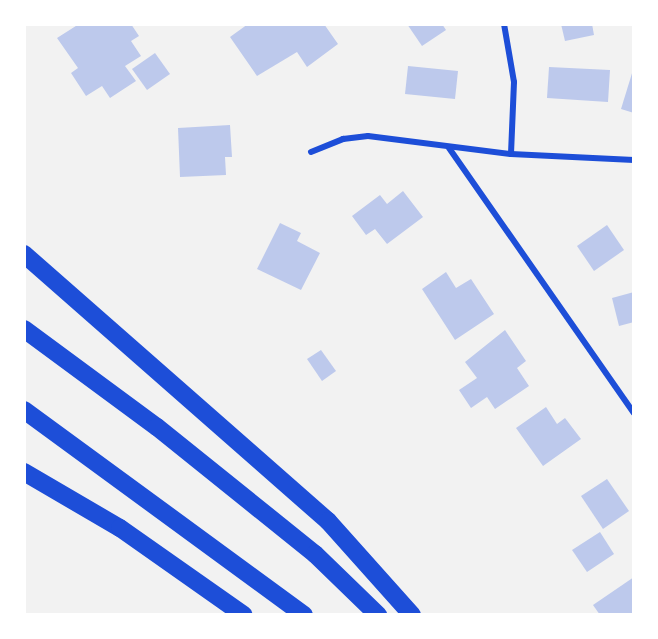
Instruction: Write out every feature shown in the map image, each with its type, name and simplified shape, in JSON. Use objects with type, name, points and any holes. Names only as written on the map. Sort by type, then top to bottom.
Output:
[{"type":"highway","points":[[24,254],[328,522],[412,615]]},
{"type":"highway","points":[[24,329],[156,427],[315,554],[378,615]]},
{"type":"highway","points":[[24,410],[304,615]]},
{"type":"highway","points":[[24,472],[120,528],[244,615]]},
{"type":"street","points":[[504,24],[514,82],[511,154]]},
{"type":"street","points":[[311,152],[356,136],[511,154],[634,160]]},
{"type":"street","points":[[449,148],[634,413]]},
{"type":"building","points":[[79,24],[131,24],[139,36],[131,41],[141,56],[125,66],[136,81],[110,98],[102,86],[86,96],[71,73],[78,68],[57,38]]},
{"type":"building","points":[[248,24],[324,24],[338,44],[307,67],[297,52],[257,76],[230,37]]},
{"type":"building","points":[[407,24],[442,24],[446,30],[422,46]]},
{"type":"building","points":[[561,24],[592,24],[594,35],[565,41]]},
{"type":"building","points":[[155,53],[170,74],[147,90],[132,69]]},
{"type":"building","points":[[408,66],[458,71],[455,99],[405,94]]},
{"type":"building","points":[[549,67],[610,70],[608,102],[547,98]]},
{"type":"building","points":[[634,70],[634,113],[621,109]]},
{"type":"building","points":[[230,125],[232,157],[225,157],[226,175],[180,177],[178,128]]},
{"type":"building","points":[[403,191],[423,217],[387,244],[375,229],[366,235],[352,216],[380,195],[387,204]]},
{"type":"building","points":[[280,223],[301,233],[297,241],[320,253],[301,290],[257,269]]},
{"type":"building","points":[[607,225],[624,250],[594,271],[577,246]]},
{"type":"building","points":[[446,272],[456,288],[471,279],[494,314],[455,340],[422,289]]},
{"type":"building","points":[[634,292],[634,322],[619,326],[612,298]]},
{"type":"building","points":[[505,330],[526,361],[517,368],[529,386],[495,409],[487,397],[471,408],[459,390],[477,378],[465,362]]},
{"type":"building","points":[[321,350],[336,371],[322,381],[307,359]]},
{"type":"building","points":[[546,407],[557,424],[565,418],[581,439],[543,466],[516,428]]},
{"type":"building","points":[[607,479],[629,511],[603,529],[581,496]]},
{"type":"building","points":[[600,532],[614,554],[587,572],[572,550]]},
{"type":"building","points":[[634,577],[634,615],[600,615],[593,605]]}]
